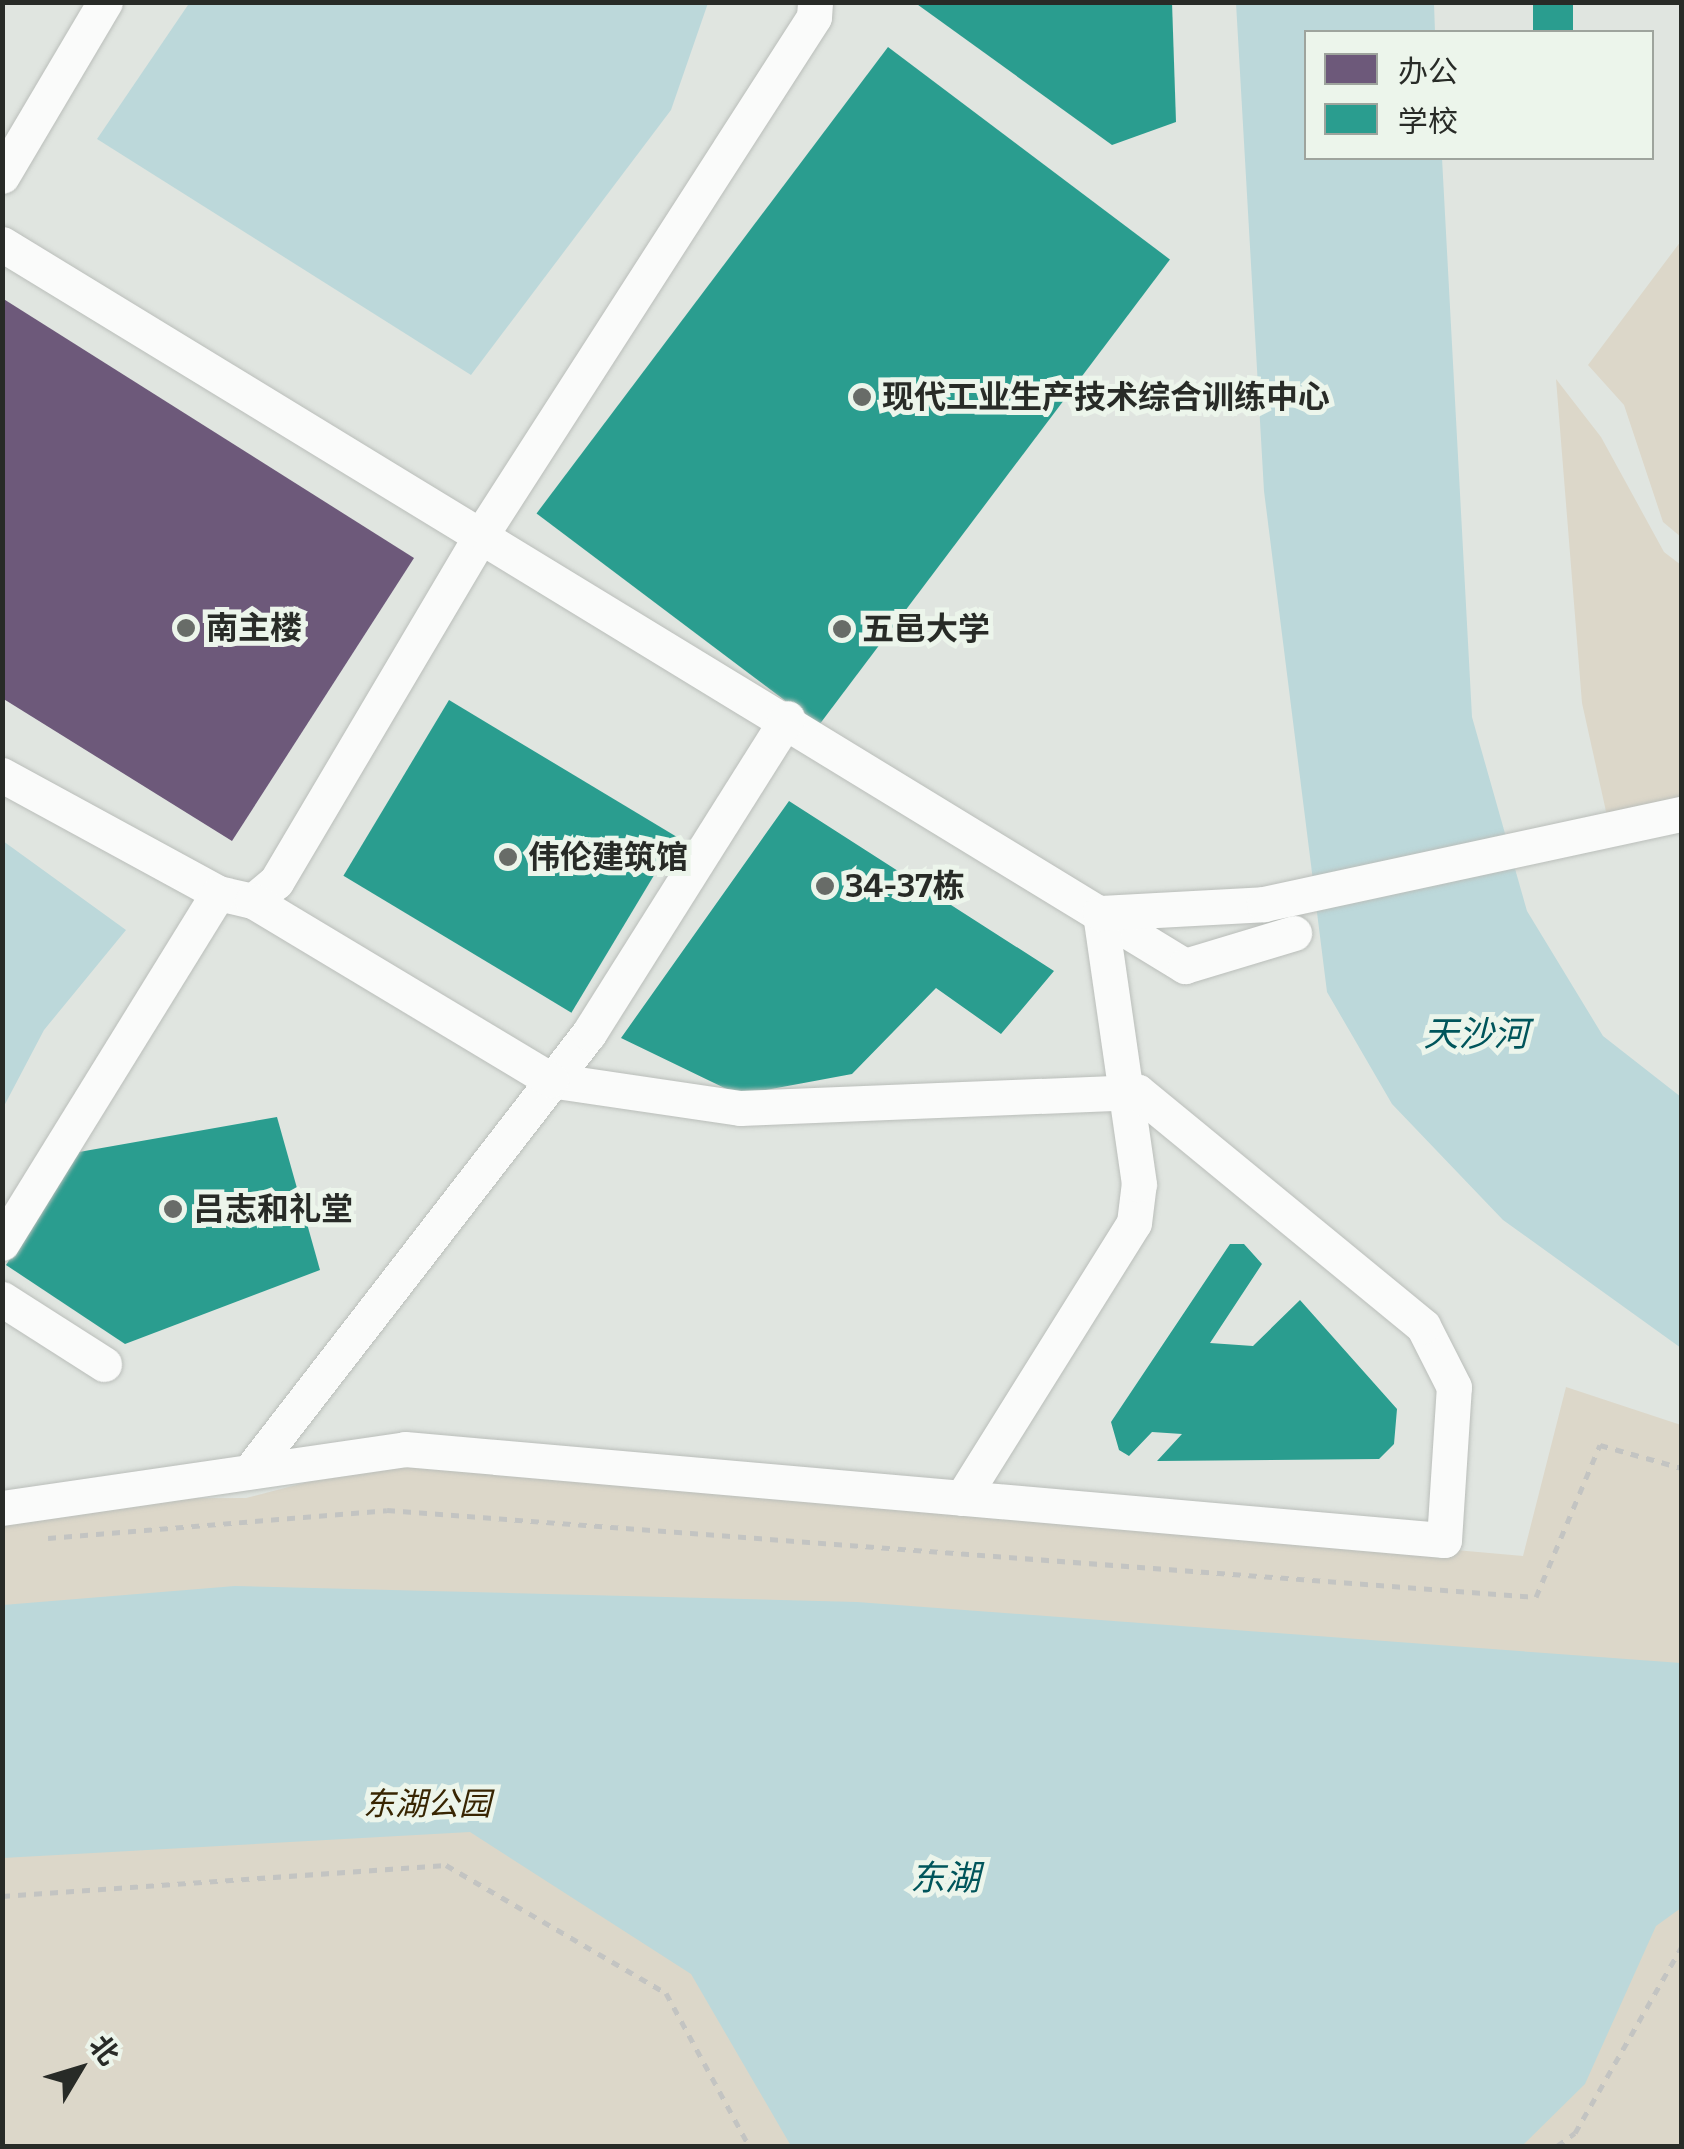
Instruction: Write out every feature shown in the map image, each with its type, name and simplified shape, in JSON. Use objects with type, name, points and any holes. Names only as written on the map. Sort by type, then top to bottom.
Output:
[{"type":"street","points":[[2,176],[105,2]]},
{"type":"street","points":[[252,900],[276,882],[483,532],[814,16],[815,2]]},
{"type":"street","points":[[2,244],[483,532],[1185,966],[1294,932]]},
{"type":"street","points":[[250,1470],[589,1033],[787,718]]},
{"type":"street","points":[[2,774],[218,893],[252,900],[551,1080],[740,1108],[1138,1092],[1423,1326],[1454,1387],[1444,1540],[406,1450],[2,1508]]},
{"type":"street","points":[[1100,913],[1264,904],[1682,814]]},
{"type":"street","points":[[2,1243],[218,893]]},
{"type":"street","points":[[962,1498],[1134,1223],[1140,1184],[1100,913]]},
{"type":"street","points":[[2,1299],[104,1364]]},
{"type":"path","points":[[40,1538],[388,1510],[1536,1597],[1600,1446],[1682,1468]]},
{"type":"path","points":[[2,1896],[446,1865],[666,1993],[748,2146]]},
{"type":"path","points":[[1558,2146],[1575,2133],[1682,1946]]},
{"type":"green space","points":[[1681,241],[1681,537],[1663,522],[1624,405],[1588,365]]},
{"type":"green space","points":[[1556,379],[1601,437],[1664,552],[1681,565],[1681,819],[1611,834],[1582,703]]},
{"type":"green space","name":"东湖","points":[[1566,1387],[1681,1425],[1681,2146],[3,2146],[2,1499],[246,1498],[404,1457],[1523,1556]]},
{"type":"water","points":[[190,2],[708,3],[671,110],[471,375],[97,139]]},
{"type":"water","name":"天沙河","points":[[1236,3],[1434,3],[1435,30],[1304,30],[1304,160],[1442,160],[1472,717],[1527,911],[1603,1036],[1681,1097],[1681,1348],[1503,1220],[1392,1104],[1327,992],[1264,491]]},
{"type":"water","points":[[3,841],[126,930],[44,1030],[3,1108]]},
{"type":"water","name":"东湖","points":[[235,1586],[857,1602],[1681,1663],[1681,1908],[1656,1926],[1585,2084],[1522,2146],[791,2146],[691,1974],[470,1832],[3,1858],[3,1605]]},
{"type":"building: 办公","name":"南主楼","points":[[2,298],[414,558],[232,841],[2,698]]},
{"type":"building: 学校","points":[[914,2],[1172,2],[1176,122],[1112,145]]},
{"type":"building: 学校","points":[[1533,2],[1573,2],[1573,30],[1533,30]]},
{"type":"building: 学校","name":"现代工业生产技术综合训练中心","points":[[888,47],[1170,259],[818,726],[537,513]]},
{"type":"building: 学校","name":"伟伦建筑馆","points":[[449,700],[677,837],[571,1013],[343,876]]},
{"type":"building: 学校","name":"34-37栋","points":[[789,801],[1054,971],[1001,1034],[936,988],[852,1074],[739,1095],[621,1038]]},
{"type":"building: 学校","name":"吕志和礼堂","points":[[277,1117],[320,1270],[125,1344],[6,1265],[79,1152]]},
{"type":"building: 学校","points":[[1230,1244],[1244,1244],[1262,1264],[1210,1343],[1253,1346],[1300,1300],[1397,1409],[1394,1444],[1379,1459],[1157,1461],[1182,1434],[1152,1432],[1129,1456],[1119,1450],[1111,1422]]},
{"type":"place","name":"现代工业生产技术综合训练中心","points":[[862,397]]},
{"type":"place","name":"南主楼","points":[[186,628]]},
{"type":"place","name":"五邑大学","points":[[842,629]]},
{"type":"place","name":"伟伦建筑馆","points":[[508,857]]},
{"type":"place","name":"34-37栋","points":[[825,886]]},
{"type":"place","name":"吕志和礼堂","points":[[173,1209]]},
{"type":"park label","name":"东湖公园","points":[[427,1804]]}]
